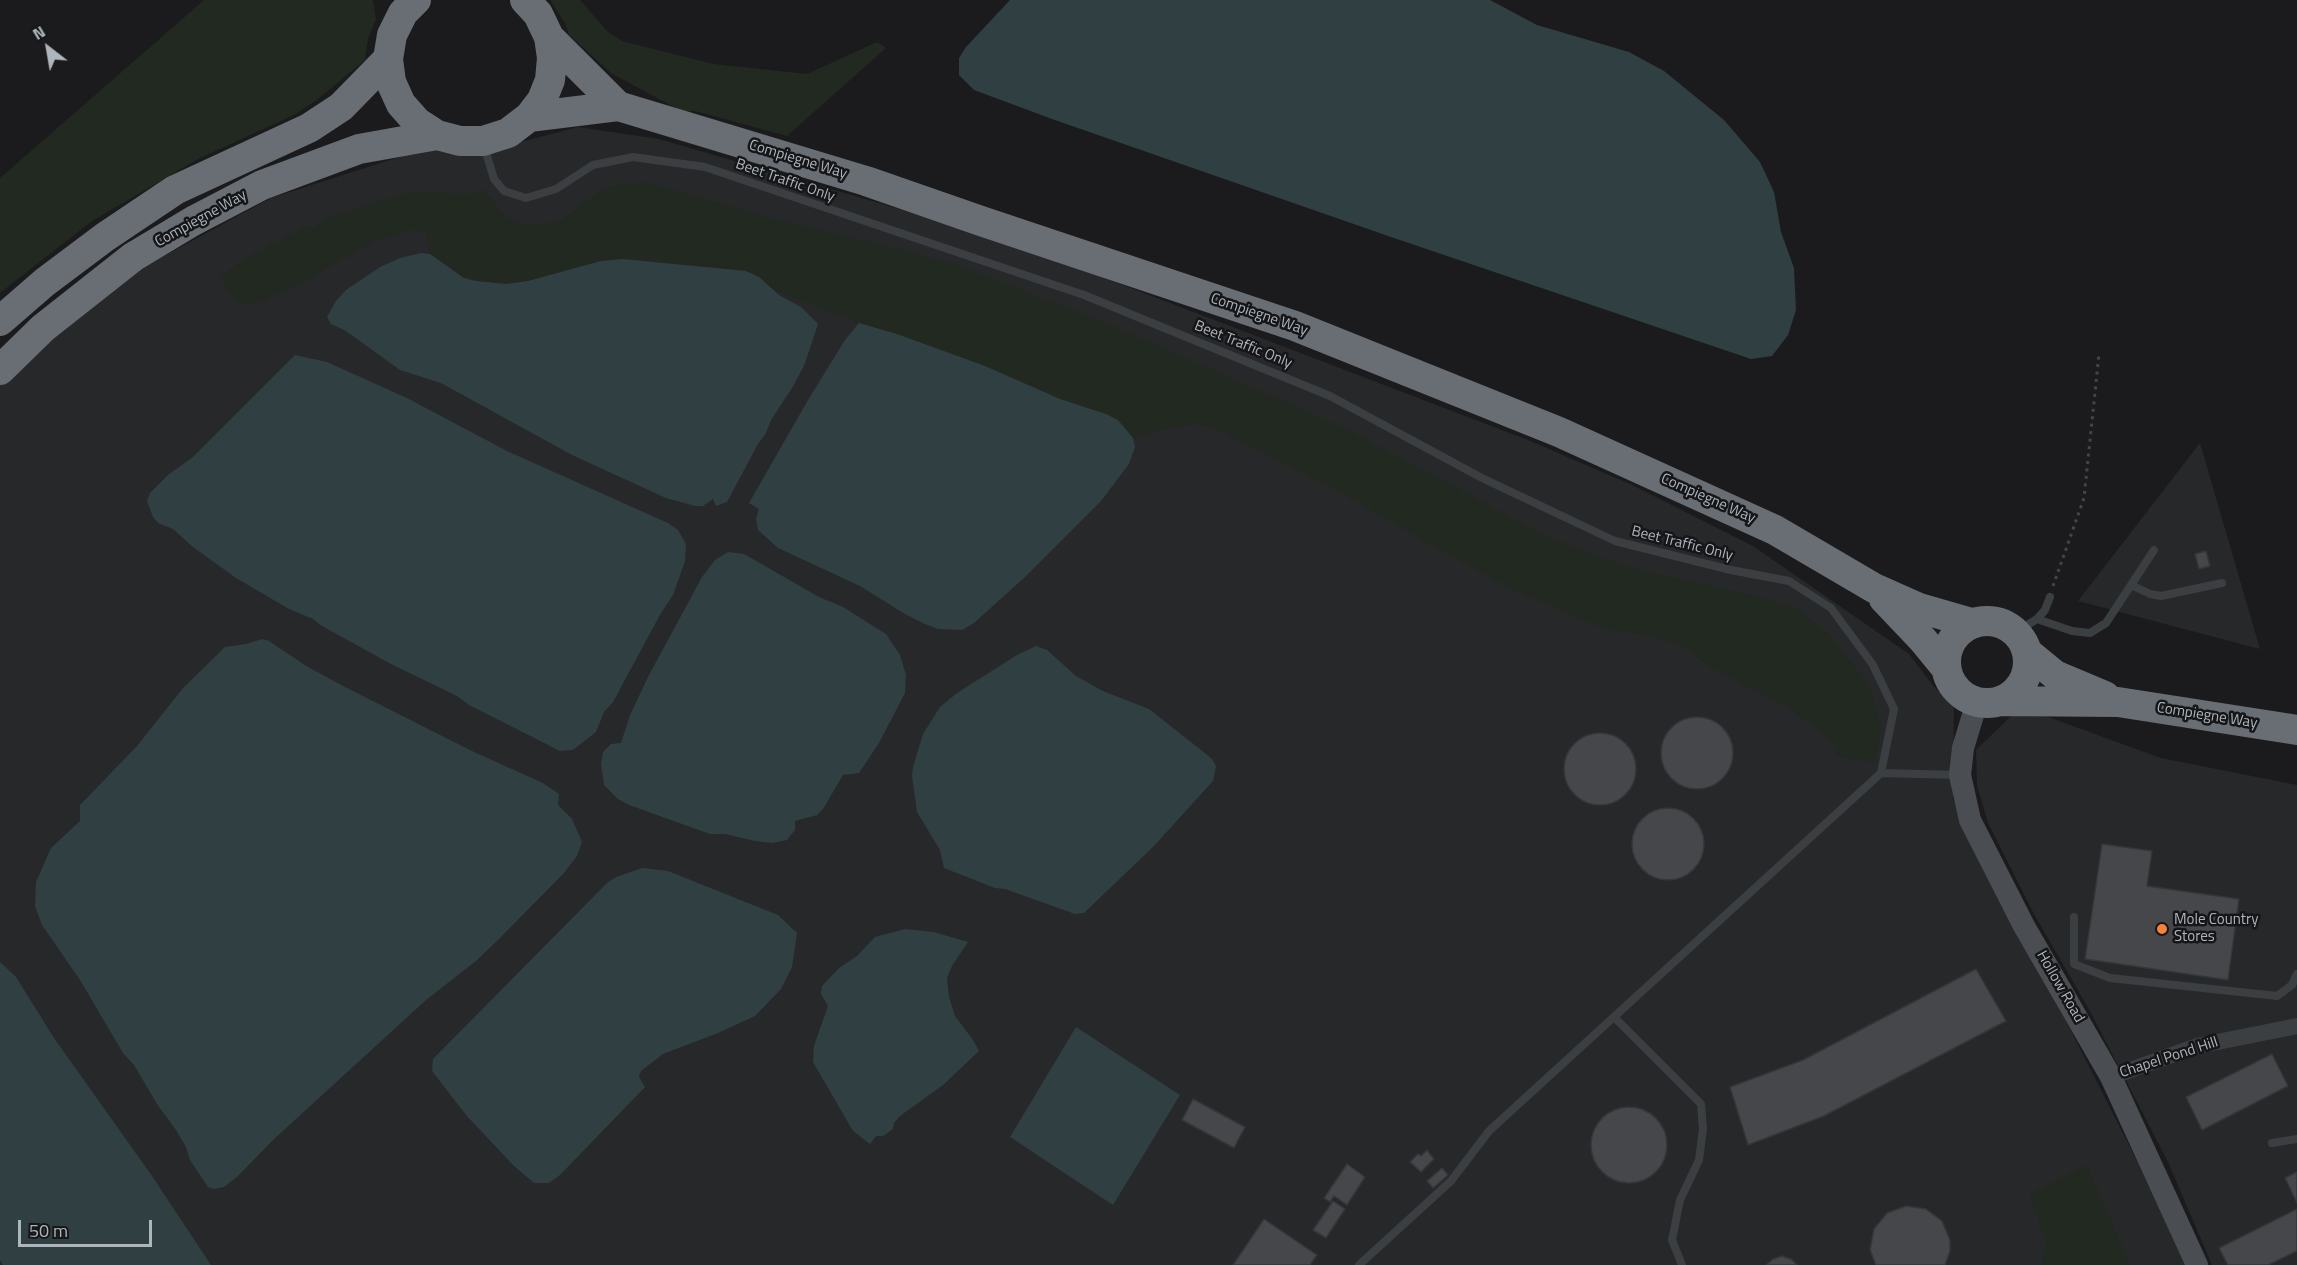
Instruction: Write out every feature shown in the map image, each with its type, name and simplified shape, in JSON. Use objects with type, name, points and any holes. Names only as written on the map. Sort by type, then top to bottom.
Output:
[{"type":"highway","points":[[406,4],[392,35],[388,58],[391,82],[401,104],[417,122],[437,135],[460,141],[483,141],[508,133],[529,117],[542,100],[550,80],[552,58],[549,37],[538,14],[525,0]]},
{"type":"highway","name":"Compiegne Way","points":[[549,37],[618,106]]},
{"type":"highway","points":[[0,321],[45,282],[105,237],[175,190],[309,128],[341,107],[388,58]]},
{"type":"highway","name":"Compiegne Way","points":[[529,117],[618,106],[866,181],[1295,326],[1559,432],[1775,530],[1874,588],[1919,608],[1971,623]]},
{"type":"highway","name":"Compiegne Way","points":[[0,369],[43,328],[132,257],[193,221],[262,185],[358,149],[437,135]]},
{"type":"highway","name":"Compiegne Way","points":[[1874,588],[1946,668]]},
{"type":"highway","points":[[1995,621],[2027,634],[2027,671],[2020,688],[2011,696],[1988,702],[1966,698],[1949,680],[1946,654],[1951,641],[1959,631],[1971,623],[1995,621]]},
{"type":"highway","name":"Compiegne Way","points":[[2027,634],[2055,675],[2118,702]]},
{"type":"highway","name":"Compiegne Way","points":[[1988,702],[2118,702],[2297,730]]},
{"type":"street","name":"Hollow Road","points":[[1988,702],[1963,748],[1960,775],[1970,820],[2024,926],[2111,1077],[2197,1265]]},
{"type":"street","name":"Chapel Pond Hill","points":[[2111,1077],[2197,1046],[2297,1026]]},
{"type":"lane","name":"Beet Traffic Only","points":[[483,141],[494,179],[504,191],[526,198],[556,189],[593,165],[633,157],[705,167],[1084,295],[1330,396],[1482,478],[1615,541],[1731,570],[1789,581],[1831,608],[1877,674],[1893,709],[1881,773]]},
{"type":"lane","points":[[2027,634],[2072,631],[2090,633],[2106,623],[2154,550]]},
{"type":"lane","points":[[2131,585],[2150,594],[2162,596],[2222,583]]},
{"type":"lane","points":[[2027,634],[2045,610],[2050,597]]},
{"type":"lane","points":[[1359,1265],[1451,1181],[1489,1131],[1881,773],[1960,775]]},
{"type":"lane","points":[[2074,917],[2074,964],[2109,978],[2277,996],[2292,985],[2297,974]]},
{"type":"lane","points":[[1614,1017],[1701,1104],[1704,1129],[1699,1160],[1680,1200],[1672,1240],[1682,1265]]},
{"type":"lane","points":[[2272,1143],[2297,1139]]},
{"type":"path","points":[[2050,597],[2084,498],[2099,354]]},
{"type":"shaded area","points":[[204,0],[373,0],[376,20],[368,38],[365,60],[317,100],[294,115],[198,159],[92,221],[0,293],[0,178]]},
{"type":"shaded area","points":[[550,0],[580,0],[608,32],[622,41],[714,64],[807,74],[877,42],[886,48],[787,136],[695,111],[681,111],[611,73],[569,35],[565,23]]},
{"type":"shaded area","points":[[1010,0],[1490,0],[1537,25],[1629,52],[1664,71],[1724,120],[1760,162],[1774,192],[1781,232],[1794,268],[1796,310],[1788,335],[1772,356],[1751,359],[1391,237],[974,90],[959,75],[959,58],[966,47]]},
{"type":"shaded area","points":[[578,127],[659,139],[920,215],[1089,272],[1528,440],[1630,484],[1753,546],[1909,654],[1935,688],[1954,706],[1953,799],[2159,1204],[2186,1265],[0,1265],[0,384],[12,368],[142,268],[271,198],[440,144],[486,151]]},
{"type":"shaded area","points":[[642,183],[965,268],[1106,323],[1344,428],[1539,532],[1584,552],[1638,570],[1747,594],[1800,611],[1829,634],[1861,675],[1873,695],[1880,722],[1875,762],[1835,756],[1837,750],[1828,736],[1784,705],[1707,665],[1683,646],[1651,636],[1611,630],[1580,619],[1511,588],[1443,552],[1347,496],[1212,427],[1195,424],[1160,430],[1133,438],[1118,420],[897,334],[859,323],[770,288],[759,277],[746,271],[623,259],[601,261],[528,281],[506,284],[476,281],[449,270],[430,254],[426,231],[412,230],[376,241],[297,285],[254,304],[242,304],[234,298],[220,277],[248,257],[308,226],[314,228],[323,220],[406,193],[468,194],[484,190],[507,218],[520,224],[536,226],[561,220],[603,189]]},
{"type":"shaded area","points":[[421,253],[430,254],[464,278],[506,284],[528,281],[601,261],[623,259],[746,271],[759,277],[779,295],[801,307],[818,324],[804,366],[771,420],[727,502],[716,506],[713,499],[703,506],[695,506],[666,498],[572,455],[441,383],[400,370],[346,331],[331,324],[327,317],[336,301],[346,290],[380,267],[400,258]]},
{"type":"shaded area","points":[[859,323],[897,334],[985,366],[1060,399],[1106,414],[1118,420],[1133,438],[1135,447],[1129,464],[1101,501],[1025,577],[974,623],[962,630],[938,629],[925,624],[860,586],[778,548],[758,530],[756,519],[759,509],[749,503],[808,400],[845,340]]},
{"type":"shaded area","points":[[295,355],[327,362],[407,398],[507,451],[668,523],[678,530],[686,544],[685,561],[673,595],[613,702],[604,712],[596,732],[573,750],[560,751],[391,664],[313,619],[289,609],[236,578],[193,547],[173,529],[158,523],[153,517],[147,501],[150,493],[168,475],[193,457]]},
{"type":"shaded area","points":[[2200,443],[2260,649],[2078,601]]},
{"type":"shaded area","points":[[728,552],[744,554],[819,597],[843,607],[886,634],[900,655],[906,675],[905,693],[879,743],[859,773],[843,775],[817,815],[795,821],[795,830],[787,840],[772,843],[725,834],[710,834],[629,805],[618,799],[604,785],[601,764],[603,752],[611,744],[621,743],[630,715],[649,675],[702,577],[715,560]]},
{"type":"shaded area","points":[[262,639],[345,687],[474,752],[543,783],[559,794],[558,805],[572,819],[582,842],[577,856],[564,873],[476,961],[426,1000],[273,1140],[237,1177],[224,1187],[214,1189],[208,1187],[190,1160],[186,1147],[176,1130],[157,1104],[134,1065],[123,1053],[80,980],[42,925],[35,906],[36,882],[51,848],[80,821],[80,805],[137,746],[183,688],[225,647]]},
{"type":"shaded area","points":[[1036,646],[1047,650],[1076,676],[1103,691],[1149,709],[1212,759],[1216,766],[1213,781],[1154,846],[1084,913],[1075,914],[1005,889],[995,888],[944,868],[940,850],[917,812],[913,767],[923,734],[940,707],[957,693],[1017,655]]},
{"type":"shaded area","points":[[2037,713],[2161,758],[2297,785],[2297,1265],[2212,1265],[2168,1162],[2091,1013],[2034,914],[1988,823],[1977,785],[1976,750],[2013,714]]},
{"type":"shaded area","points":[[642,868],[668,871],[778,915],[797,933],[792,967],[781,989],[755,1016],[663,1054],[641,1071],[639,1077],[645,1087],[560,1175],[549,1183],[534,1183],[513,1165],[466,1115],[432,1071],[433,1059],[607,883],[616,877]]},
{"type":"shaded area","points":[[905,929],[934,932],[968,942],[947,978],[949,997],[955,1016],[979,1051],[943,1085],[900,1116],[894,1123],[893,1129],[883,1136],[876,1136],[870,1144],[853,1131],[813,1062],[814,1046],[828,1006],[821,994],[822,986],[875,937]]},
{"type":"shaded area","points":[[0,962],[16,977],[54,1038],[152,1176],[211,1265],[3,1265],[0,1260]]},
{"type":"shaded area","points":[[1076,1027],[1180,1095],[1113,1205],[1010,1137]]},
{"type":"shaded area","points":[[2087,1165],[2130,1265],[2041,1265],[2046,1243],[2030,1194]]},
{"type":"building","points":[[2206,551],[2210,566],[2199,569],[2195,554]]},
{"type":"building","points":[[1697,717],[1717,723],[1727,733],[1733,753],[1727,773],[1717,783],[1697,789],[1677,783],[1667,773],[1661,753],[1667,733],[1677,723]]},
{"type":"building","points":[[1600,733],[1620,739],[1630,749],[1636,769],[1630,789],[1620,799],[1600,805],[1580,799],[1570,789],[1564,769],[1570,749],[1580,739]]},
{"type":"building","points":[[1668,808],[1688,814],[1698,824],[1704,844],[1698,864],[1688,874],[1668,880],[1648,874],[1638,864],[1632,844],[1638,824],[1648,814]]},
{"type":"building","name":"Mole Country Stores","points":[[2102,844],[2152,851],[2147,886],[2239,899],[2228,980],[2085,959]]},
{"type":"building","points":[[1976,969],[2006,1021],[1824,1116],[1748,1145],[1730,1087],[1803,1060]]},
{"type":"building","points":[[2272,1054],[2288,1086],[2202,1130],[2186,1097]]},
{"type":"building","points":[[1193,1099],[1245,1127],[1234,1148],[1182,1120]]},
{"type":"building","points":[[1629,1107],[1643,1110],[1656,1118],[1664,1131],[1667,1145],[1664,1159],[1656,1172],[1643,1180],[1629,1183],[1615,1180],[1602,1172],[1594,1159],[1591,1145],[1594,1131],[1602,1118],[1615,1110]]},
{"type":"building","points":[[1427,1150],[1434,1159],[1421,1172],[1410,1162],[1418,1154],[1421,1156]]},
{"type":"building","points":[[1347,1164],[1365,1177],[1347,1205],[1334,1196],[1330,1202],[1324,1198]]},
{"type":"building","points":[[1442,1168],[1448,1175],[1433,1188],[1427,1181]]},
{"type":"building","points":[[2297,1172],[2297,1203],[2285,1178]]},
{"type":"building","points":[[1333,1201],[1345,1209],[1326,1238],[1313,1230]]},
{"type":"building","points":[[1906,1206],[1926,1209],[1942,1221],[1950,1240],[1950,1251],[1945,1265],[1876,1265],[1870,1250],[1874,1229],[1887,1213]]},
{"type":"building","points":[[2297,1209],[2297,1251],[2268,1265],[2228,1265],[2219,1248]]},
{"type":"building","points":[[1264,1219],[1317,1255],[1310,1265],[1233,1265]]},
{"type":"building","points":[[1782,1256],[1791,1259],[1797,1265],[1766,1265],[1773,1259]]},
{"type":"place","name":"Mole Country Stores","points":[[2162,929]]}]
